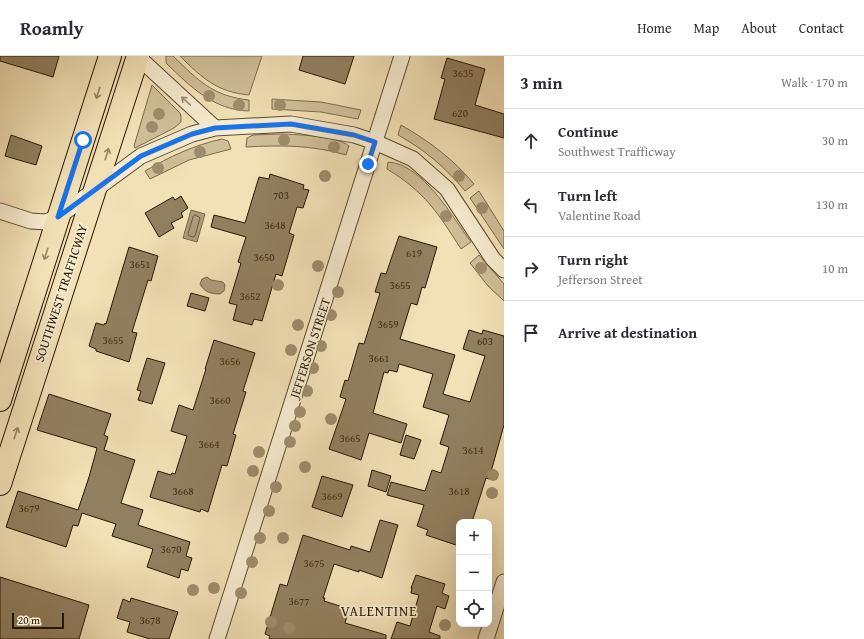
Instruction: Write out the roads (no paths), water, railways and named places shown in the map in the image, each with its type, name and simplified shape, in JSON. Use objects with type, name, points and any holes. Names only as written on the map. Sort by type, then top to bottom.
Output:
[{"type":"main road","name":"SOUTHWEST TRAFFICWAY","points":[[0,400],[110,56]]},
{"type":"main road","name":"SOUTHWEST TRAFFICWAY","points":[[0,484],[138,57]]},
{"type":"street","name":"JEFFERSON STREET","points":[[217,639],[402,56]]},
{"type":"street","points":[[138,57],[215,128]]},
{"type":"street","points":[[0,211],[30,221],[46,222],[58,217],[141,156],[192,134],[215,128],[291,124],[354,135],[375,142],[413,159],[447,189],[493,259],[504,270]]},
{"type":"street","points":[[486,639],[504,582]]},
{"type":"water","points":[[191,210],[205,214],[197,242],[183,238]]},
{"type":"water","points":[[207,277],[211,280],[223,282],[225,285],[224,291],[217,294],[208,292],[204,289],[200,284],[202,279]]},
{"type":"district","name":"VALENTINE","points":[[379,611]]}]
